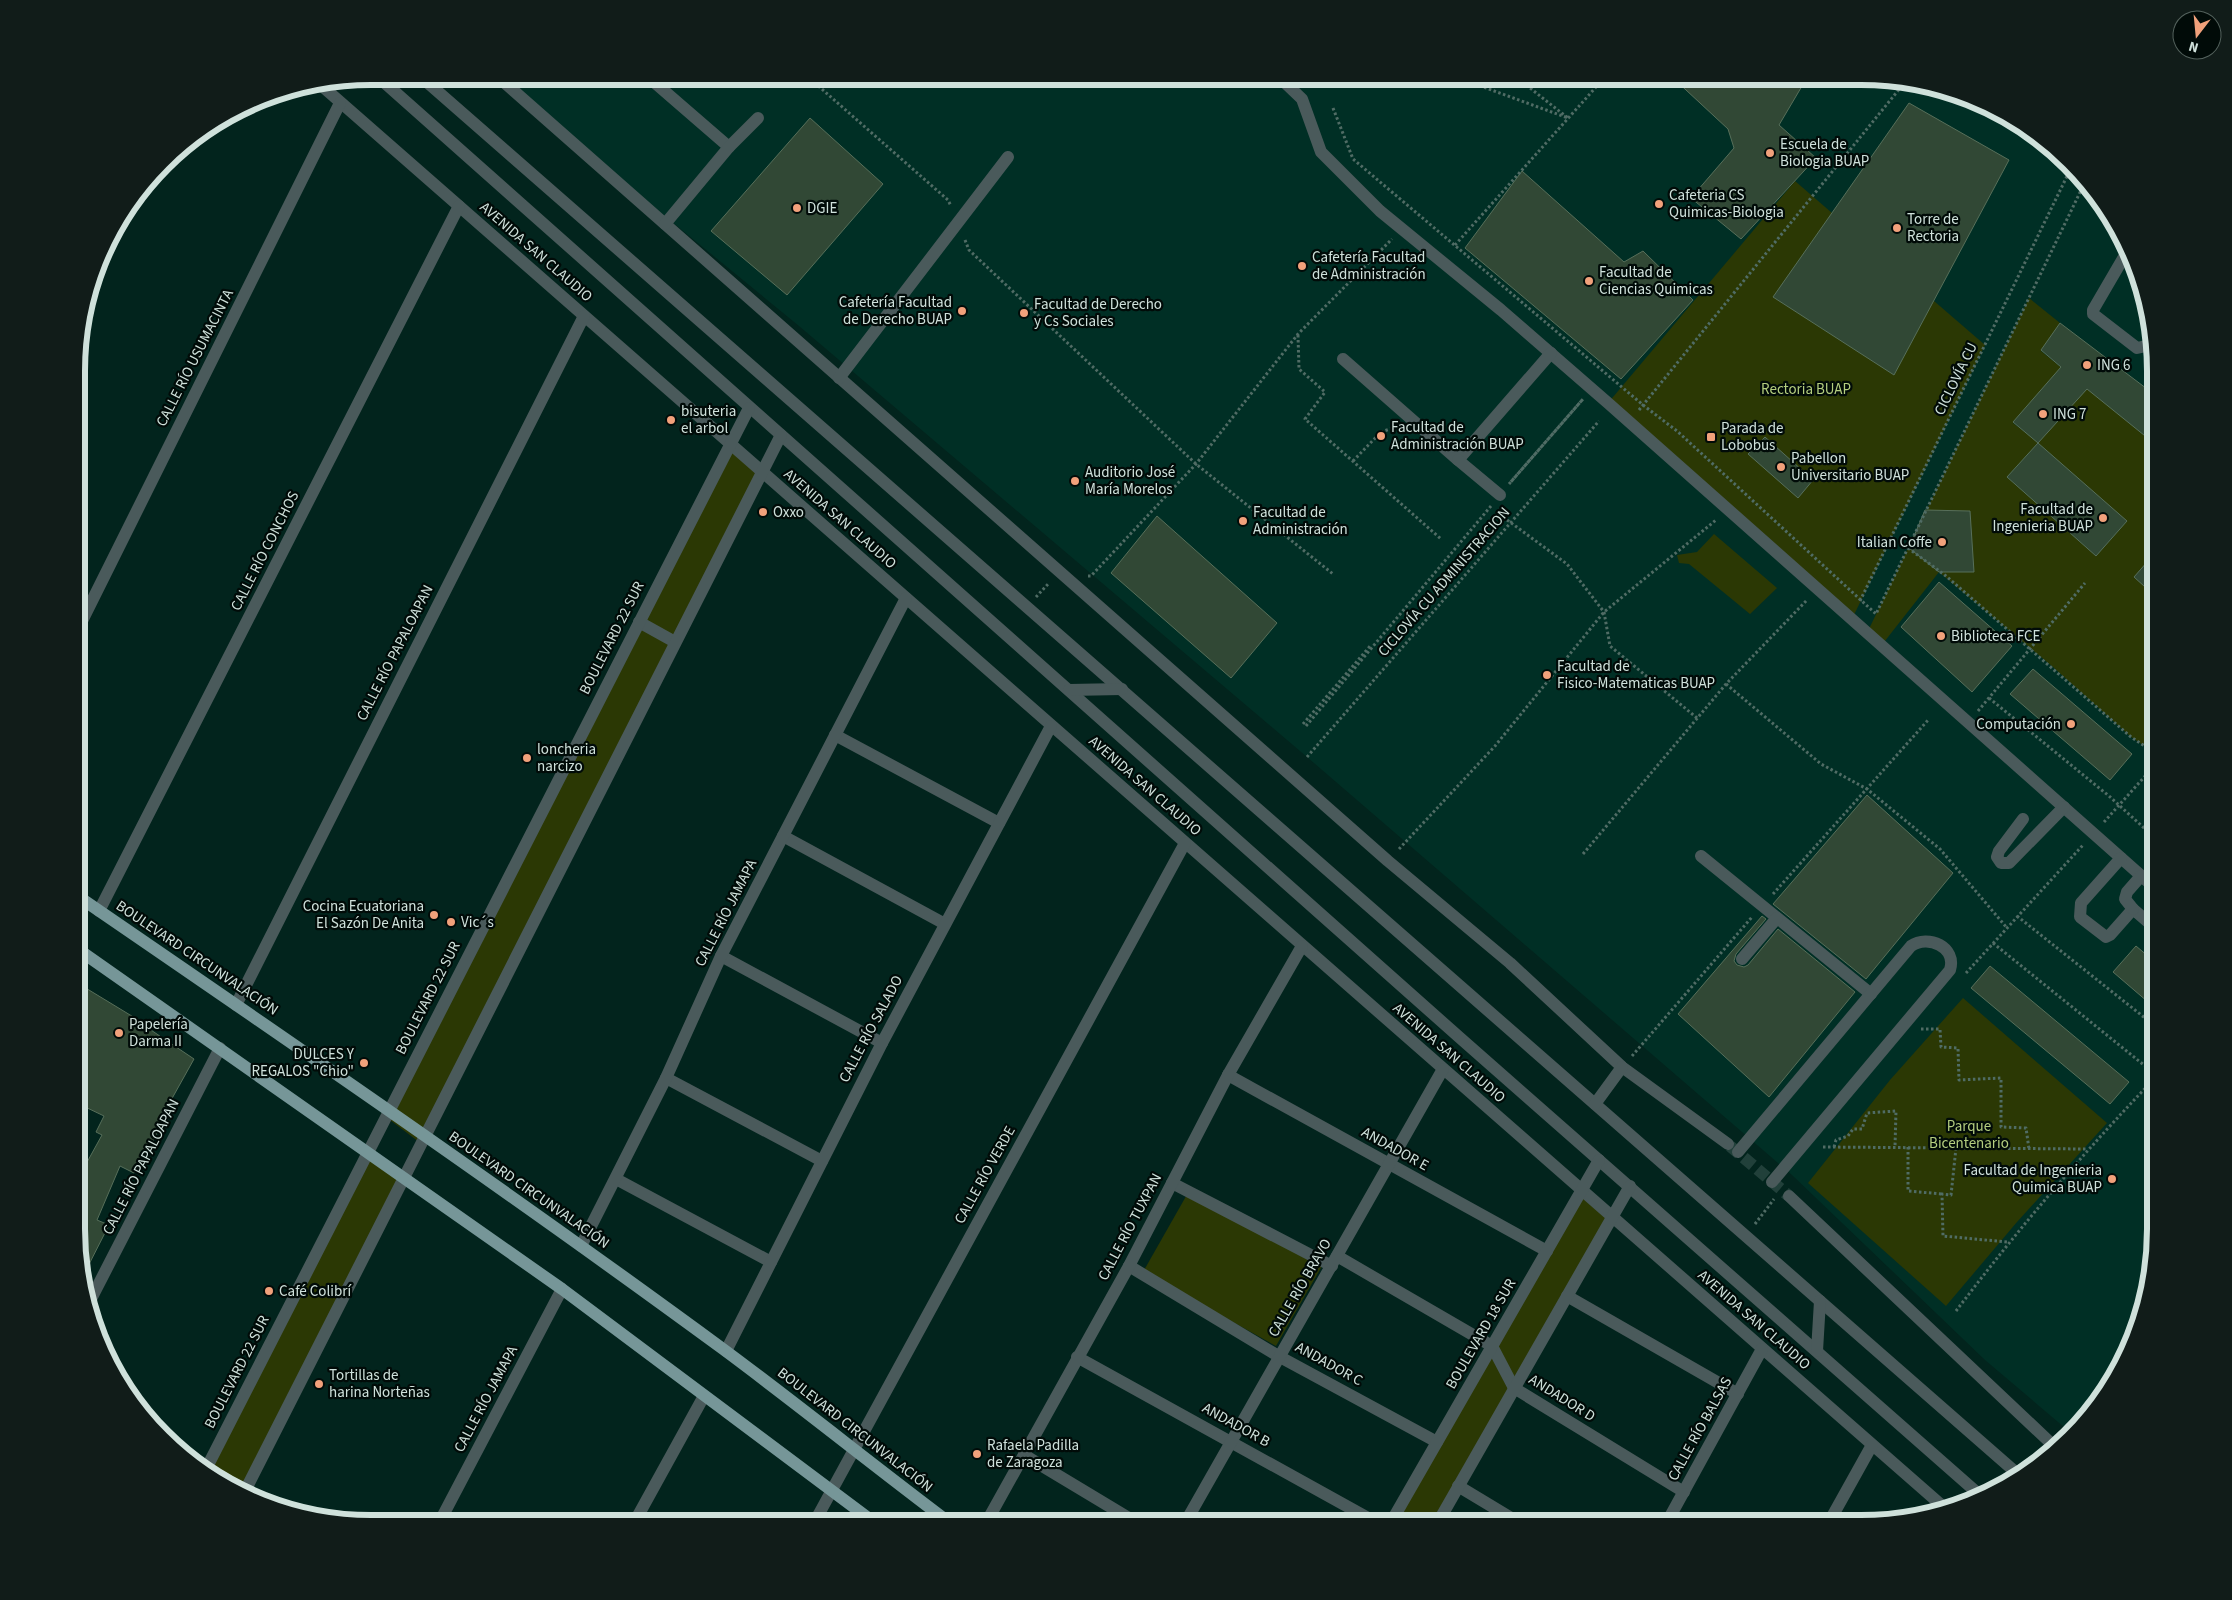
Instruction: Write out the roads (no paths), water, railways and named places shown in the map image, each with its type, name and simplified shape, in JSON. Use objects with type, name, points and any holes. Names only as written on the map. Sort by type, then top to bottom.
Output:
[{"type":"main road","name":"BOULEVARD CIRCUNVALACIÓN","points":[[85,901],[389,1110],[581,1246],[726,1351],[939,1515]]},
{"type":"main road","points":[[85,954],[562,1289],[864,1515]]},
{"type":"street","name":"AVENIDA SAN CLAUDIO","points":[[387,85],[749,408],[1975,1491]]},
{"type":"street","points":[[430,85],[2014,1471]]},
{"type":"street","points":[[507,85],[1388,861],[1510,963],[1622,1068],[1733,1148],[1916,943],[1924,940],[1934,942],[1950,954],[1952,963],[1950,970],[1772,1182]]},
{"type":"street","points":[[657,85],[729,147]]},
{"type":"street","points":[[1288,85],[1302,99],[1317,145],[1326,159],[1380,211],[1551,353],[2147,881]]},
{"type":"street","name":"AVENIDA SAN CLAUDIO","points":[[325,88],[1939,1504]]},
{"type":"street","name":"CALLE RÍO USUMACINTA","points":[[85,615],[340,103]]},
{"type":"street","points":[[665,224],[729,147],[758,118]]},
{"type":"street","points":[[839,378],[1008,157]]},
{"type":"street","name":"CALLE RÍO CONCHOS","points":[[99,911],[459,206]]},
{"type":"street","points":[[2123,258],[2093,310],[2093,314],[2137,348],[2146,346]]},
{"type":"street","name":"CALLE RÍO PAPALOAPAN","points":[[236,1005],[584,316]]},
{"type":"street","points":[[1458,460],[1551,353]]},
{"type":"street","points":[[1343,359],[1499,495]]},
{"type":"street","name":"BOULEVARD 22 SUR","points":[[208,1464],[749,408]]},
{"type":"street","points":[[247,1487],[781,435]]},
{"type":"street","name":"CALLE RÍO JAMAPA","points":[[581,1246],[666,1078],[721,956],[906,598]]},
{"type":"street","points":[[639,622],[675,642]]},
{"type":"street","points":[[1069,690],[1122,689]]},
{"type":"street","name":"CALLE RÍO SALADO","points":[[726,1351],[882,1043],[1051,726]]},
{"type":"street","points":[[835,735],[999,823]]},
{"type":"street","points":[[2023,819],[1999,851],[1997,857],[2001,863],[2009,863],[2064,807]]},
{"type":"street","points":[[783,836],[946,924]]},
{"type":"street","name":"CALLE RÍO VERDE","points":[[818,1515],[1185,843]]},
{"type":"street","points":[[1701,856],[1871,994]]},
{"type":"street","points":[[2121,858],[2081,903],[2080,916],[2106,937],[2133,909]]},
{"type":"street","points":[[2141,876],[2127,892],[2125,899],[2147,921]]},
{"type":"street","points":[[1742,958],[1777,918]]},
{"type":"street","name":"CALLE RÍO TUXPAN","points":[[990,1515],[1129,1266],[1228,1075],[1302,946]]},
{"type":"street","points":[[721,956],[882,1043]]},
{"type":"street","name":"CALLE RÍO PAPALOAPAN","points":[[93,1296],[220,1048]]},
{"type":"street","points":[[1595,1104],[1622,1068]]},
{"type":"street","name":"CALLE RÍO BRAVO","points":[[1190,1515],[1443,1069]]},
{"type":"street","name":"ANDADOR E","points":[[1228,1075],[1547,1251]]},
{"type":"street","points":[[666,1078],[822,1161]]},
{"type":"street","name":"BOULEVARD 18 SUR","points":[[1395,1515],[1599,1160]]},
{"type":"street","points":[[616,1179],[771,1262]]},
{"type":"street","points":[[1172,1183],[1334,1261],[1492,1346]]},
{"type":"street","points":[[1442,1515],[1630,1186]]},
{"type":"street","points":[[1789,1196],[2051,1443]]},
{"type":"street","name":"ANDADOR C","points":[[1129,1266],[1280,1357],[1437,1442]]},
{"type":"street","name":"CALLE RÍO JAMAPA","points":[[443,1515],[562,1289]]},
{"type":"street","points":[[1567,1296],[1738,1394]]},
{"type":"street","points":[[1817,1351],[1820,1301]]},
{"type":"street","name":"ANDADOR D","points":[[1492,1346],[1514,1388],[1684,1492]]},
{"type":"street","name":"CALLE RÍO BALSAS","points":[[1671,1515],[1762,1349]]},
{"type":"street","name":"ANDADOR B","points":[[1077,1357],[1364,1515]]},
{"type":"street","points":[[638,1515],[704,1396]]},
{"type":"street","points":[[1833,1515],[1872,1445]]},
{"type":"street","points":[[1024,1455],[1122,1515]]},
{"type":"street","points":[[1458,1486],[1506,1515]]},
{"type":"tunnel","points":[[1730,1146],[1789,1196]]},
{"type":"place","name":"Escuela de Biologia BUAP","points":[[1770,153]]},
{"type":"place","name":"Cafeteria CS Quimicas-Biologia","points":[[1659,204]]},
{"type":"place","name":"DGIE","points":[[797,208]]},
{"type":"place","name":"Torre de Rectoria","points":[[1897,228]]},
{"type":"place","name":"Cafetería Facultad de Administración","points":[[1302,266]]},
{"type":"place","name":"Facultad de Ciencias Quimicas","points":[[1589,281]]},
{"type":"place","name":"Cafetería Facultad de Derecho BUAP","points":[[962,311]]},
{"type":"place","name":"Facultad de Derecho y Cs Sociales","points":[[1024,313]]},
{"type":"place","name":"ING 6","points":[[2087,365]]},
{"type":"place","name":"ING 7","points":[[2043,414]]},
{"type":"place","name":"bisuteria el arbol","points":[[671,420]]},
{"type":"place","name":"Facultad de Administración BUAP","points":[[1381,436]]},
{"type":"place","name":"Parada de Lobobus","points":[[1711,437]]},
{"type":"place","name":"Pabellon Universitario BUAP","points":[[1781,467]]},
{"type":"place","name":"Auditorio José María Morelos","points":[[1075,481]]},
{"type":"place","name":"Oxxo","points":[[763,512]]},
{"type":"place","name":"Facultad de Ingenieria BUAP","points":[[2103,518]]},
{"type":"place","name":"Facultad de Administración","points":[[1243,521]]},
{"type":"place","name":"Italian Coffe","points":[[1942,542]]},
{"type":"place","name":"Biblioteca FCE","points":[[1941,636]]},
{"type":"place","name":"Facultad de Fisico-Matematicas BUAP","points":[[1547,675]]},
{"type":"place","name":"Computación","points":[[2071,724]]},
{"type":"place","name":"loncheria narcizo","points":[[527,758]]},
{"type":"place","name":"Cocina Ecuatoriana El Sazón De Anita","points":[[434,915]]},
{"type":"place","name":"Vic´s","points":[[451,922]]},
{"type":"place","name":"Papelería Darma II","points":[[119,1033]]},
{"type":"place","name":"DULCES Y REGALOS \"Chio\"","points":[[364,1063]]},
{"type":"place","name":"Facultad de Ingenieria Quimica BUAP","points":[[2112,1179]]},
{"type":"place","name":"Café Colibrí","points":[[269,1291]]},
{"type":"place","name":"Tortillas de harina Norteñas","points":[[319,1384]]},
{"type":"place","name":"Rafaela Padilla de Zaragoza","points":[[977,1454]]},
{"type":"park label","name":"Rectoria BUAP","points":[[1806,389]]},
{"type":"park label","name":"Parque Bicentenario","points":[[1969,1134]]}]
